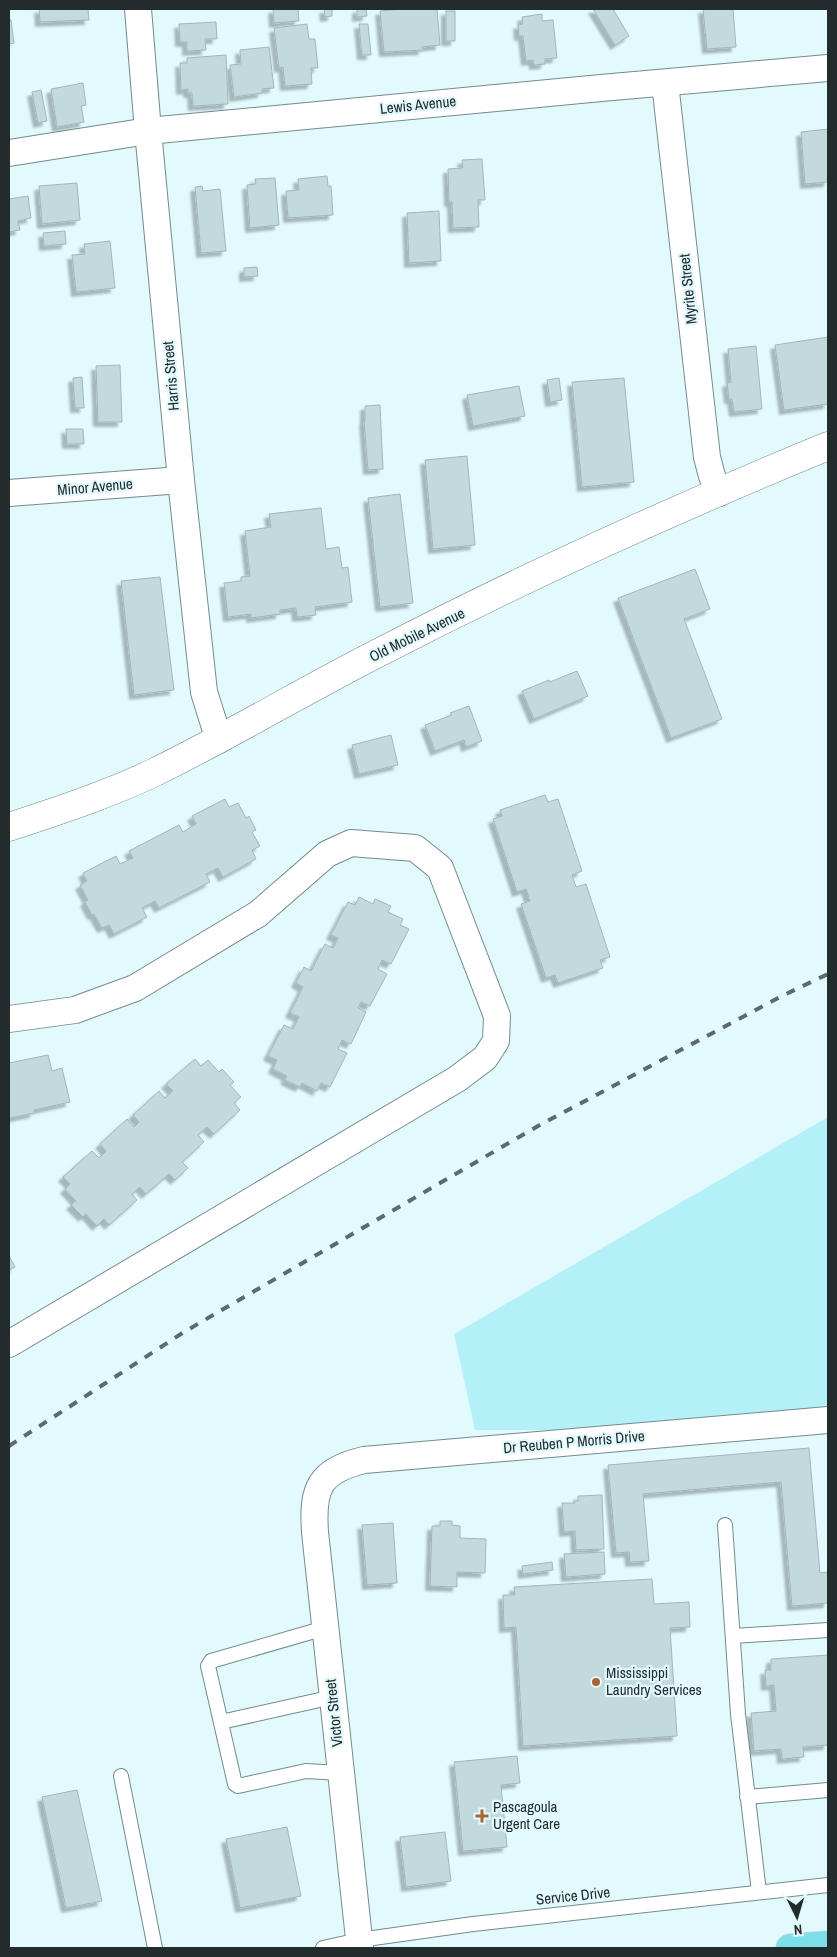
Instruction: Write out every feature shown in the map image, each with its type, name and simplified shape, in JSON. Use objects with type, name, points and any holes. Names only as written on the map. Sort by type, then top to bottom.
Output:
[{"type":"main road","name":"Old Mobile Avenue","points":[[9,827],[78,803],[151,774],[219,740],[382,651],[574,558],[828,446]]},
{"type":"main road","points":[[790,1948],[828,1945]]},
{"type":"street","name":"Harris Street","points":[[138,9],[181,480],[204,692],[219,740]]},
{"type":"street","name":"Lewis Avenue","points":[[9,153],[148,131],[828,68]]},
{"type":"street","name":"Myrite Street","points":[[665,83],[706,457],[719,493]]},
{"type":"street","name":"Minor Avenue","points":[[9,493],[181,480]]},
{"type":"street","points":[[9,1344],[457,1079],[485,1058],[496,1041],[497,1016],[440,868],[416,848],[351,843],[327,854],[258,914],[135,988],[75,1010],[10,1013]]},
{"type":"street","name":"Dr Reuben P Morris Drive","points":[[324,1479],[332,1472],[348,1464],[364,1460],[828,1420]]},
{"type":"street","name":"Victor Street","points":[[324,1479],[318,1489],[313,1507],[359,1944]]},
{"type":"lane","points":[[725,1525],[747,1797],[759,1892]]},
{"type":"lane","points":[[325,1628],[211,1661],[208,1666],[235,1784],[238,1786],[306,1771],[341,1773]]},
{"type":"lane","points":[[733,1636],[828,1630]]},
{"type":"lane","points":[[221,1722],[333,1697]]},
{"type":"lane","points":[[121,1776],[156,1948]]},
{"type":"lane","points":[[747,1797],[828,1790]]},
{"type":"lane","name":"Service Drive","points":[[323,1948],[359,1944],[473,1924],[828,1885]]},
{"type":"shaded area","points":[[828,1117],[828,1431],[475,1430],[454,1334]]},
{"type":"building","points":[[39,9],[88,9],[89,20],[40,22]]},
{"type":"building","points":[[273,9],[298,9],[299,21],[274,23]]},
{"type":"building","points":[[324,9],[332,9],[332,16],[325,17]]},
{"type":"building","points":[[357,9],[366,9],[367,16],[357,17]]},
{"type":"building","points":[[437,9],[440,45],[422,47],[423,50],[384,52],[380,11]]},
{"type":"building","points":[[593,9],[613,9],[629,36],[615,45]]},
{"type":"building","points":[[703,9],[733,9],[736,47],[707,49]]},
{"type":"building","points":[[446,11],[455,11],[455,41],[446,41]]},
{"type":"building","points":[[542,14],[542,21],[553,20],[557,58],[545,59],[545,64],[534,65],[533,60],[526,61],[523,36],[519,36],[518,25],[523,24],[522,17]]},
{"type":"building","points":[[9,20],[11,20],[14,43],[9,44]]},
{"type":"building","points":[[216,22],[217,39],[205,39],[206,50],[187,51],[187,42],[180,42],[179,24]]},
{"type":"building","points":[[307,24],[309,39],[315,39],[318,68],[311,68],[312,84],[285,86],[283,67],[279,68],[274,28]]},
{"type":"building","points":[[359,24],[368,24],[371,55],[362,55]]},
{"type":"building","points":[[269,47],[274,88],[262,89],[262,93],[234,97],[230,65],[241,64],[240,50]]},
{"type":"building","points":[[226,55],[228,104],[193,106],[192,93],[188,93],[188,89],[181,90],[180,63],[187,63],[187,58]]},
{"type":"building","points":[[83,83],[86,105],[81,106],[84,122],[57,127],[51,89]]},
{"type":"building","points":[[41,90],[47,121],[38,123],[32,92]]},
{"type":"building","points":[[828,129],[828,182],[805,184],[801,132]]},
{"type":"building","points":[[482,159],[485,200],[478,200],[479,227],[453,228],[452,202],[449,202],[448,169],[463,168],[462,160]]},
{"type":"building","points":[[327,176],[328,186],[331,186],[333,215],[288,218],[286,191],[299,190],[298,179]]},
{"type":"building","points":[[275,178],[279,225],[250,228],[247,185],[256,184],[255,179]]},
{"type":"building","points":[[77,183],[80,220],[42,224],[39,186]]},
{"type":"building","points":[[202,186],[203,191],[220,189],[226,251],[201,253],[195,187]]},
{"type":"building","points":[[28,196],[31,218],[18,221],[20,230],[9,232],[9,199]]},
{"type":"building","points":[[439,211],[441,261],[409,263],[407,213]]},
{"type":"building","points":[[65,231],[66,244],[44,246],[43,233]]},
{"type":"building","points":[[110,241],[115,288],[76,292],[72,255],[85,254],[84,244]]},
{"type":"building","points":[[257,267],[258,276],[244,277],[244,268]]},
{"type":"building","points":[[828,337],[828,404],[784,410],[775,345]]},
{"type":"building","points":[[756,346],[762,409],[734,412],[732,399],[729,399],[727,383],[731,382],[728,349]]},
{"type":"building","points":[[120,365],[122,422],[98,422],[96,366]]},
{"type":"building","points":[[82,377],[84,408],[75,408],[73,378]]},
{"type":"building","points":[[559,378],[562,400],[550,402],[547,380]]},
{"type":"building","points":[[624,378],[634,482],[582,487],[572,382]]},
{"type":"building","points":[[519,386],[525,416],[473,426],[467,395]]},
{"type":"building","points":[[380,405],[383,469],[368,470],[364,421],[365,406]]},
{"type":"building","points":[[66,429],[83,429],[84,444],[67,444]]},
{"type":"building","points":[[467,456],[475,545],[433,549],[425,460]]},
{"type":"building","points":[[400,494],[413,603],[380,607],[368,498]]},
{"type":"building","points":[[321,508],[326,549],[339,547],[342,568],[348,567],[352,602],[315,607],[316,615],[297,617],[296,608],[280,610],[280,614],[251,618],[251,614],[228,617],[224,583],[241,581],[241,577],[250,576],[245,531],[271,527],[269,514]]},
{"type":"building","points":[[695,569],[710,609],[684,619],[722,719],[671,738],[618,598]]},
{"type":"building","points":[[160,577],[174,690],[134,695],[121,581]]},
{"type":"building","points":[[577,671],[588,696],[534,719],[522,691]]},
{"type":"building","points":[[469,706],[482,741],[466,747],[464,740],[435,751],[425,725],[452,715],[450,713]]},
{"type":"building","points":[[391,735],[398,765],[359,774],[352,745]]},
{"type":"building","points":[[545,795],[548,802],[558,799],[582,871],[572,875],[576,887],[586,884],[610,957],[600,960],[603,968],[558,983],[555,975],[546,978],[521,904],[530,901],[526,889],[517,892],[493,819],[502,816],[500,810]]},
{"type":"building","points":[[225,799],[229,807],[238,803],[246,818],[249,816],[256,830],[252,832],[260,846],[252,850],[256,859],[223,877],[218,868],[206,874],[210,882],[159,908],[155,901],[142,908],[147,917],[114,934],[109,925],[102,928],[85,902],[88,900],[80,885],[87,881],[83,873],[116,856],[120,864],[133,858],[129,851],[179,825],[183,832],[196,824],[192,816]]},
{"type":"building","points":[[359,897],[373,904],[375,899],[391,906],[388,912],[403,919],[400,925],[409,929],[391,964],[382,960],[378,969],[387,974],[370,1006],[361,1002],[358,1008],[366,1012],[351,1044],[342,1040],[338,1049],[347,1053],[330,1087],[321,1083],[317,1091],[302,1083],[300,1087],[285,1080],[287,1076],[273,1069],[277,1060],[268,1056],[284,1025],[293,1029],[299,1017],[290,1013],[303,987],[296,983],[304,967],[311,971],[325,944],[333,948],[338,938],[331,935],[348,902],[355,905]]},
{"type":"building","points":[[48,1055],[52,1071],[62,1068],[70,1102],[34,1110],[34,1113],[10,1118],[9,1063]]},
{"type":"building","points":[[195,1059],[201,1066],[208,1060],[219,1072],[222,1069],[234,1082],[230,1085],[241,1097],[234,1103],[240,1110],[214,1134],[207,1127],[198,1135],[204,1142],[182,1162],[188,1168],[175,1180],[169,1174],[146,1194],[140,1187],[132,1194],[137,1200],[109,1225],[104,1219],[97,1226],[86,1214],[83,1217],[71,1205],[76,1201],[65,1189],[70,1184],[63,1177],[92,1151],[99,1158],[106,1151],[100,1144],[127,1119],[134,1127],[139,1122],[133,1115],[159,1091],[165,1098],[173,1091],[166,1084]]},
{"type":"building","points":[[9,1256],[15,1267],[9,1270]]},
{"type":"building","points":[[809,1448],[820,1573],[828,1572],[828,1603],[792,1606],[781,1482],[643,1494],[649,1561],[630,1562],[629,1552],[616,1553],[608,1465]]},
{"type":"building","points":[[602,1495],[604,1549],[576,1550],[575,1531],[564,1532],[562,1503],[575,1503],[574,1501],[578,1501],[578,1496]]},
{"type":"building","points":[[440,1521],[452,1521],[452,1525],[460,1526],[460,1538],[486,1539],[485,1573],[457,1572],[457,1587],[430,1586],[432,1526],[440,1526]]},
{"type":"building","points":[[393,1523],[397,1583],[367,1585],[362,1525]]},
{"type":"building","points":[[604,1552],[605,1574],[566,1577],[564,1554]]},
{"type":"building","points":[[552,1562],[553,1570],[523,1574],[522,1566]]},
{"type":"building","name":"Mississippi Laundry Services","points":[[652,1579],[654,1604],[689,1602],[690,1627],[670,1628],[677,1736],[523,1746],[516,1627],[504,1628],[503,1595],[515,1595],[514,1587]]},
{"type":"building","points":[[828,1655],[828,1745],[803,1747],[804,1757],[782,1759],[781,1749],[754,1751],[751,1713],[776,1711],[774,1685],[766,1686],[765,1670],[771,1670],[771,1659]]},
{"type":"building","name":"Pascagoula Urgent Care","points":[[517,1756],[520,1783],[501,1785],[507,1847],[463,1851],[454,1762]]},
{"type":"building","points":[[77,1790],[102,1901],[66,1908],[42,1797]]},
{"type":"building","points":[[287,1827],[301,1896],[240,1908],[226,1839]]},
{"type":"building","points":[[445,1832],[451,1881],[406,1887],[400,1837]]},
{"type":"railway","points":[[9,1446],[184,1332],[538,1126],[782,996],[828,974]]},
{"type":"place","name":"Mississippi Laundry Services","points":[[596,1682]]},
{"type":"place","name":"Pascagoula Urgent Care","points":[[482,1816]]}]
